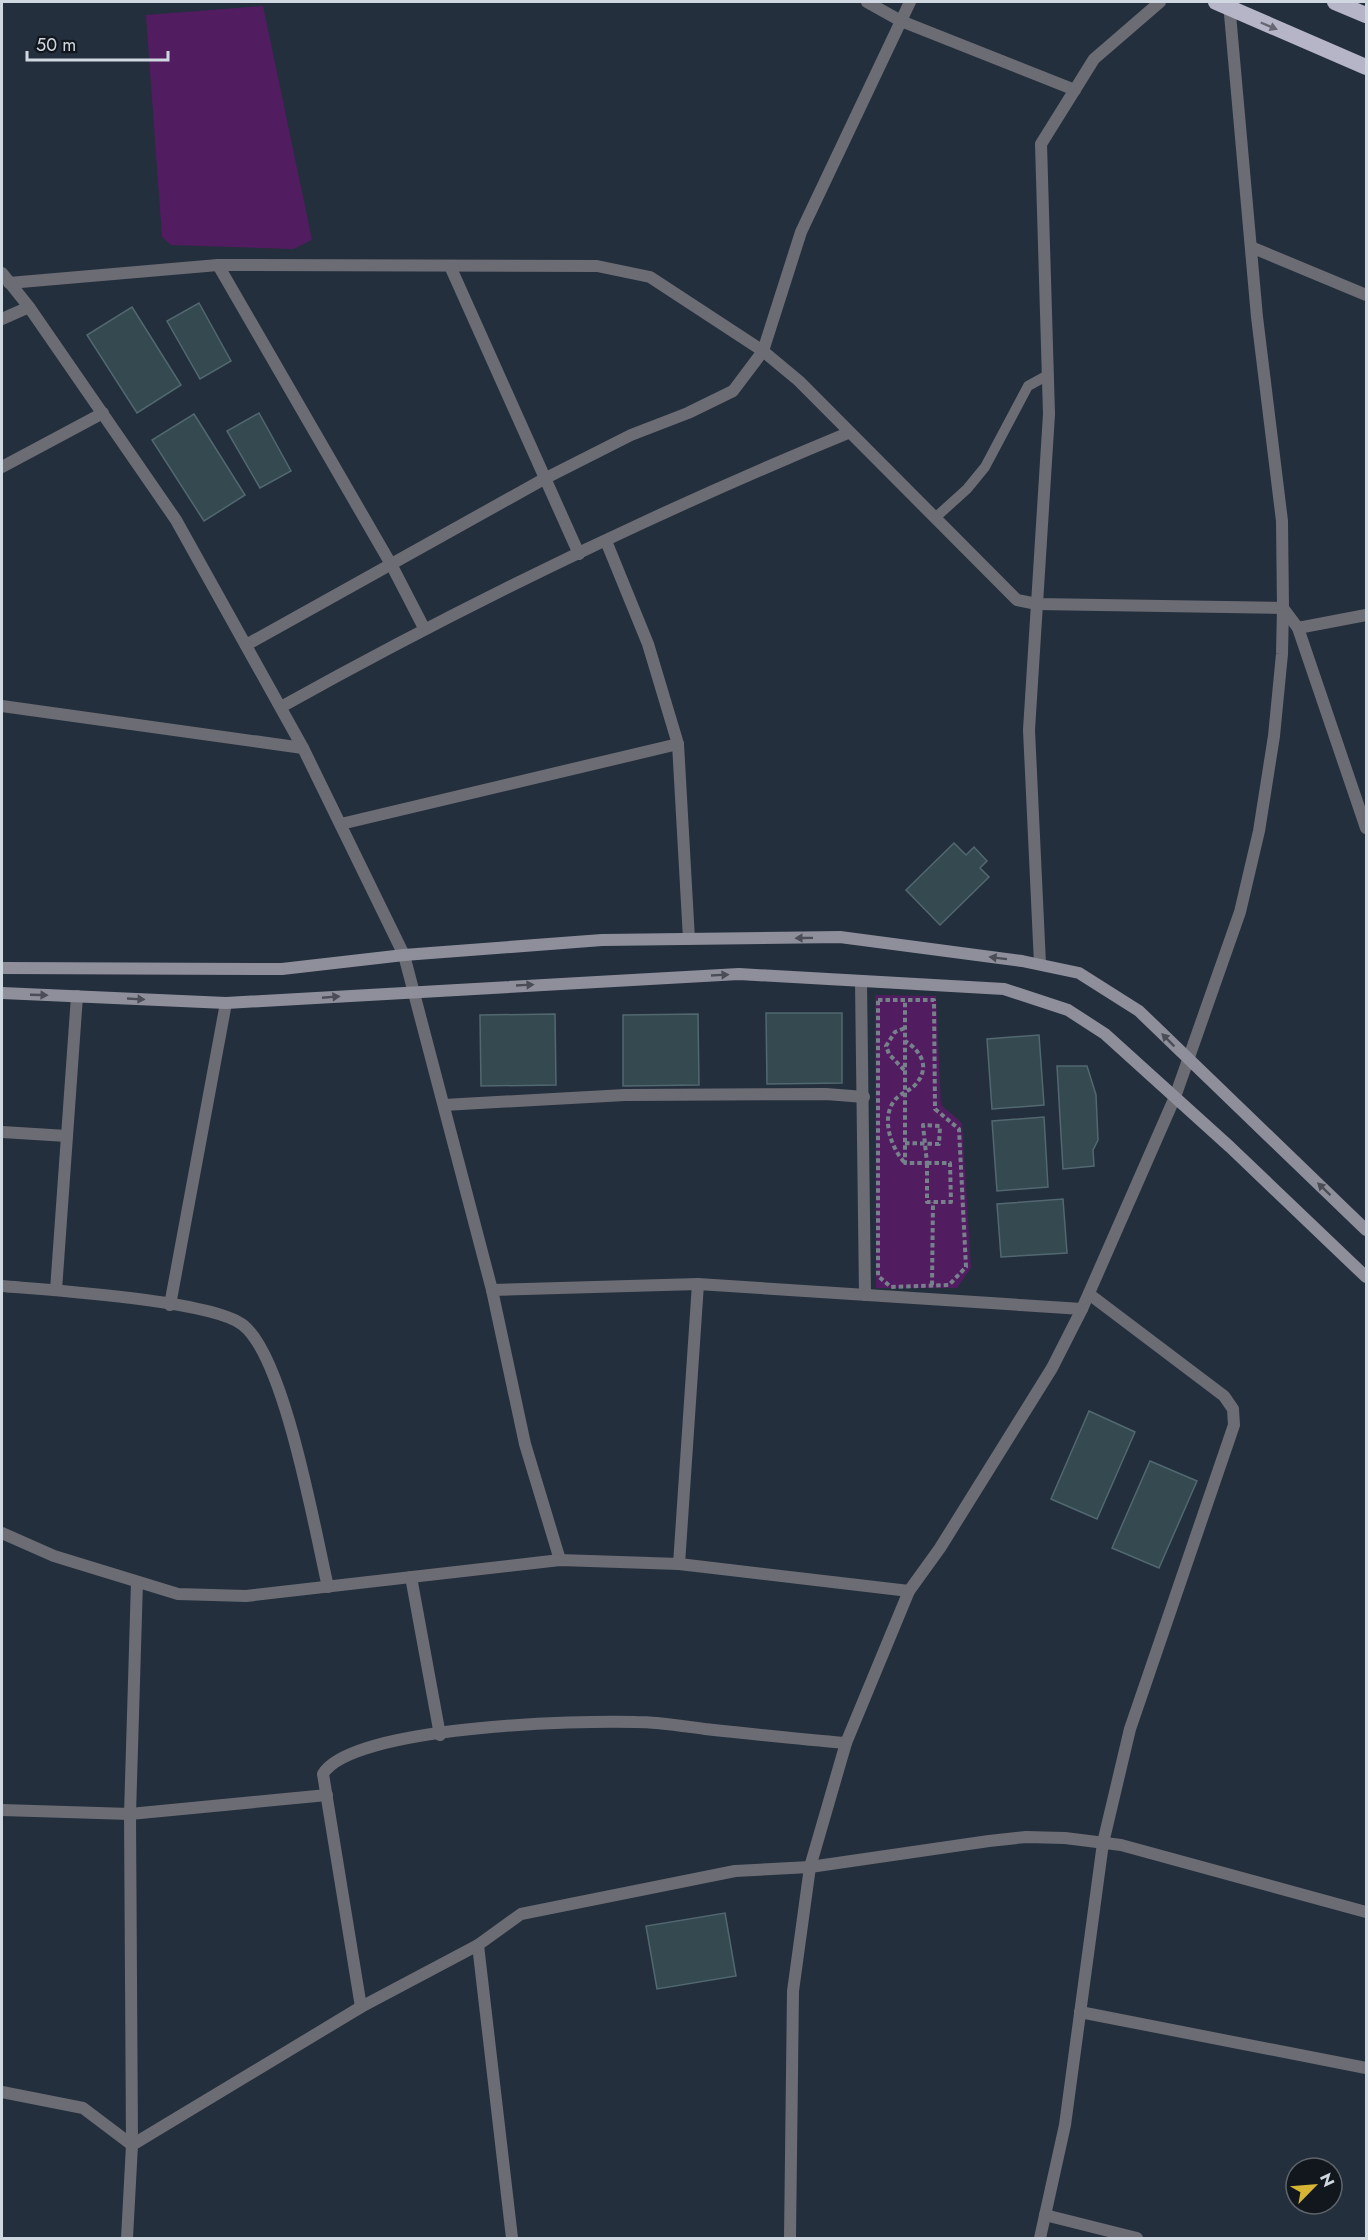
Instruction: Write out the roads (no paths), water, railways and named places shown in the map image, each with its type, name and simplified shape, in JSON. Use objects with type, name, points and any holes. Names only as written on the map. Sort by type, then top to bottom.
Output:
[{"type":"highway","points":[[1335,2],[1366,15]]},
{"type":"highway","points":[[1224,4],[1366,67]]},
{"type":"main road","points":[[2,968],[282,969],[404,955],[602,940],[840,937],[1040,964],[1079,973],[1139,1011],[1366,1230]]},
{"type":"main road","points":[[2,993],[226,1003],[415,990],[739,974],[1004,989],[1068,1010],[1104,1034],[1175,1097],[1366,1277]]},
{"type":"street","points":[[867,2],[901,21],[1075,90]]},
{"type":"street","points":[[246,645],[392,566],[544,479],[631,435],[688,414],[733,391],[763,351],[801,232],[910,2]]},
{"type":"street","points":[[1040,964],[1029,730],[1049,414],[1041,144],[1094,59],[1160,2]]},
{"type":"street","points":[[790,2238],[793,1991],[810,1867],[846,1743],[909,1591],[940,1548],[1052,1368],[1089,1294],[1175,1097],[1240,912],[1259,831],[1275,725],[1282,654],[1282,521],[1224,4]]},
{"type":"street","points":[[1251,247],[1366,295]]},
{"type":"street","points":[[5,278],[218,265],[597,266],[650,277],[763,351],[799,381],[848,433],[936,517],[1017,600],[1037,604],[1283,608]]},
{"type":"street","points":[[218,265],[392,566],[424,628]]},
{"type":"street","points":[[450,266],[579,554]]},
{"type":"street","points":[[5,278],[29,308],[176,520],[303,748],[404,955],[492,1290],[525,1444],[560,1560]]},
{"type":"street","points":[[2,319],[29,308]]},
{"type":"street","points":[[2,467],[103,413]]},
{"type":"street","points":[[280,707],[424,628],[606,541],[809,448],[848,433]]},
{"type":"street","points":[[606,541],[648,644],[678,744],[689,939]]},
{"type":"street","points":[[1283,608],[1298,628],[1366,828]]},
{"type":"street","points":[[1298,628],[1366,615]]},
{"type":"street","points":[[2,706],[303,748]]},
{"type":"street","points":[[341,824],[678,744]]},
{"type":"street","points":[[861,982],[865,1295]]},
{"type":"street","points":[[56,1290],[78,996]]},
{"type":"street","points":[[170,1305],[226,1003]]},
{"type":"street","points":[[444,1105],[626,1095],[826,1094],[864,1097]]},
{"type":"street","points":[[2,1132],[67,1136]]},
{"type":"street","points":[[492,1290],[698,1284],[1082,1309]]},
{"type":"street","points":[[679,1564],[698,1284]]},
{"type":"street","points":[[2,1286],[56,1290],[208,1309],[243,1325],[264,1355],[285,1404],[328,1587]]},
{"type":"street","points":[[1040,2238],[1065,2126],[1103,1843],[1130,1729],[1234,1425],[1233,1408],[1224,1396],[1089,1294]]},
{"type":"street","points":[[2,1533],[54,1556],[178,1594],[246,1596],[560,1560],[679,1564],[909,1591]]},
{"type":"street","points":[[411,1577],[440,1735]]},
{"type":"street","points":[[127,2238],[132,2145],[130,1814],[137,1582]]},
{"type":"street","points":[[361,2007],[323,1774],[329,1764],[340,1757],[390,1742],[510,1724],[638,1722],[846,1743]]},
{"type":"street","points":[[2,1810],[130,1814],[327,1795]]},
{"type":"street","points":[[132,2145],[361,2007],[478,1945],[521,1914],[735,1871],[810,1867],[1026,1837],[1121,1845],[1366,1912]]},
{"type":"street","points":[[478,1945],[512,2238]]},
{"type":"street","points":[[1080,2012],[1366,2068]]},
{"type":"street","points":[[2,2092],[83,2108],[132,2145]]},
{"type":"street","points":[[1045,2215],[1137,2238]]},
{"type":"lane","points":[[936,517],[967,489],[985,467],[1028,386],[1048,375]]}]
